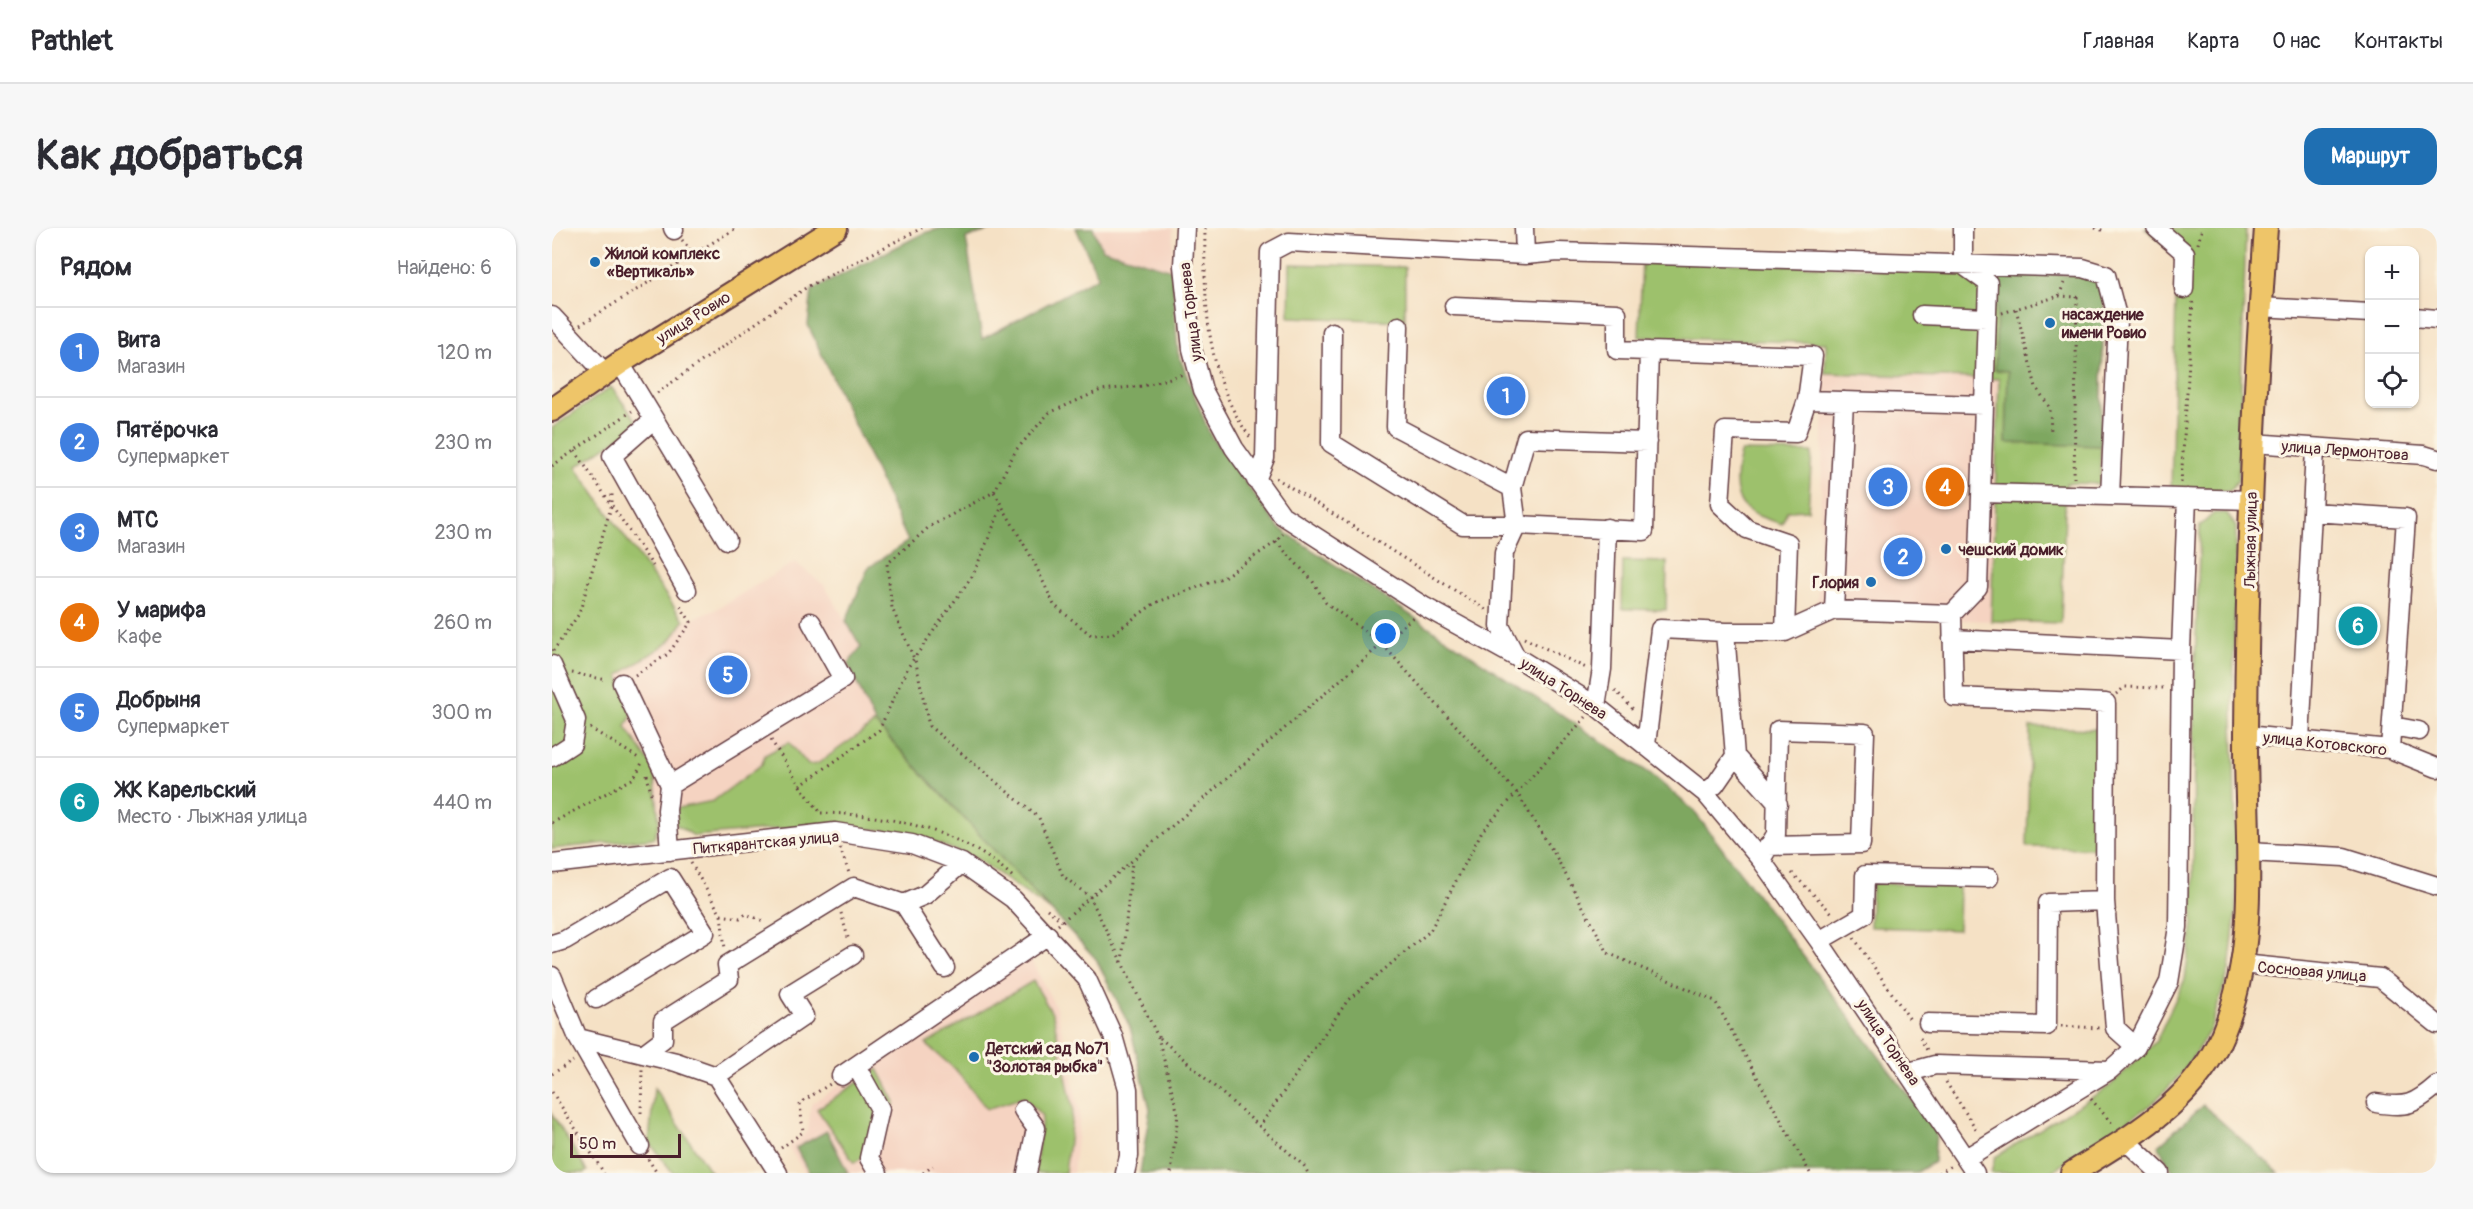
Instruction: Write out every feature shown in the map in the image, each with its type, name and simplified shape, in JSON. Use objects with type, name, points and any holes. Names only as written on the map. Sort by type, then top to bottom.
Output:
[{"type":"main road","name":"улица Ровио","points":[[552,410],[613,368],[836,228]]},
{"type":"main road","name":"Лыжная улица","points":[[2072,1173],[2155,1121],[2204,1068],[2223,1034],[2242,964],[2247,911],[2246,735],[2251,500],[2266,228]]},
{"type":"street","name":"улица Торнева","points":[[1185,228],[1183,266],[1191,349],[1203,390],[1234,448],[1282,515],[1425,607],[1516,657],[1596,706],[1705,793],[1765,853],[1819,941],[1970,1165]]},
{"type":"street","points":[[1524,228],[1525,255]]},
{"type":"street","points":[[1963,228],[1963,265]]},
{"type":"street","points":[[2156,228],[2185,253],[2189,295]]},
{"type":"street","points":[[1256,480],[1265,458],[1270,252],[1289,242],[1525,255],[1558,252],[2083,268],[2106,275],[2118,320],[2110,496]]},
{"type":"street","points":[[1963,265],[1988,283],[1978,587],[1952,614],[1954,697],[2106,703],[2105,901],[2115,1028],[2136,1047]]},
{"type":"street","points":[[1454,306],[1617,313],[1617,350],[1813,356],[1807,400],[1796,433],[1725,431],[1720,504],[1747,530],[1788,543],[1785,632]]},
{"type":"street","points":[[2260,307],[2365,313]]},
{"type":"street","points":[[1922,315],[1986,318]]},
{"type":"street","points":[[552,316],[613,368],[644,402],[727,540]]},
{"type":"street","points":[[2419,317],[2437,319]]},
{"type":"street","points":[[1399,326],[1396,427],[1512,488]]},
{"type":"street","points":[[1332,332],[1331,443],[1463,525],[1644,531],[1649,351]]},
{"type":"street","points":[[1807,400],[1983,405]]},
{"type":"street","points":[[1834,610],[1844,401]]},
{"type":"street","points":[[654,419],[612,456],[687,590]]},
{"type":"street","points":[[1516,657],[1500,626],[1504,553],[1517,525],[1512,488],[1526,438],[1647,442]]},
{"type":"street","name":"улица Лермонтова","points":[[2253,443],[2424,455],[2437,459]]},
{"type":"street","points":[[2300,740],[2315,448]]},
{"type":"street","points":[[1981,494],[2251,500]]},
{"type":"street","points":[[1970,1165],[2110,1070],[2136,1047],[2169,982],[2178,927],[2183,498]]},
{"type":"street","points":[[2312,512],[2406,518],[2390,749]]},
{"type":"street","points":[[1596,706],[1602,669],[1607,528]]},
{"type":"street","points":[[1646,745],[1660,629],[1785,632],[1834,610],[1952,614]]},
{"type":"street","points":[[670,785],[843,679],[811,622]]},
{"type":"street","points":[[1725,632],[1735,756],[1778,804]]},
{"type":"street","points":[[1952,639],[2181,650]]},
{"type":"street","points":[[552,757],[572,744],[576,720],[553,662]]},
{"type":"street","points":[[622,683],[670,785],[667,810],[677,850]]},
{"type":"street","points":[[2392,726],[2419,731]]},
{"type":"street","points":[[1778,730],[1865,733],[1861,844],[1765,853],[1776,834],[1778,730]]},
{"type":"street","name":"улица Котовского","points":[[2246,735],[2390,749],[2437,768]]},
{"type":"street","points":[[1705,793],[1715,785],[1735,756]]},
{"type":"street","name":"Питкярантская улица","points":[[552,864],[835,832],[912,844],[962,863],[1013,899],[1086,979],[1113,1036],[1128,1089],[1129,1156],[1125,1173]]},
{"type":"street","points":[[2248,852],[2344,857],[2437,886]]},
{"type":"street","points":[[904,904],[925,895],[962,863]]},
{"type":"street","points":[[1819,941],[1864,915],[1865,875],[1989,878]]},
{"type":"street","points":[[552,944],[566,940],[670,878],[705,933],[596,999]]},
{"type":"street","points":[[643,1054],[663,1040],[663,1021],[729,979],[727,965],[854,887],[904,904],[945,968]]},
{"type":"street","points":[[1928,1023],[2047,1026],[2048,903],[2105,901]]},
{"type":"street","points":[[878,1173],[869,1158],[880,1109],[848,1071],[1048,935]]},
{"type":"street","points":[[716,1076],[804,1016],[790,994],[853,955]]},
{"type":"street","name":"Сосновая улица","points":[[2242,964],[2380,978],[2437,1024]]},
{"type":"street","points":[[552,976],[578,1038],[640,1146]]},
{"type":"street","points":[[578,1038],[676,1062],[716,1076],[778,1173]]},
{"type":"street","points":[[1909,1072],[1935,1065],[2110,1070]]},
{"type":"street","points":[[2376,1103],[2398,1107],[2417,1102],[2437,1085]]},
{"type":"street","points":[[1023,1110],[1036,1128],[1027,1173]]},
{"type":"street","points":[[2125,1140],[2160,1173]]},
{"type":"path","points":[[570,332],[736,228]]},
{"type":"path","points":[[552,466],[807,287],[922,228]]},
{"type":"path","points":[[2095,228],[2105,231]]},
{"type":"path","points":[[2198,245],[2202,228]]},
{"type":"path","points":[[2059,296],[2062,285],[2083,268]]},
{"type":"path","points":[[2183,498],[2189,295]]},
{"type":"path","points":[[1986,318],[2059,296],[2077,297],[2073,495]]},
{"type":"path","points":[[2016,309],[2036,387],[2050,408],[2051,434]]},
{"type":"path","points":[[1171,1173],[1178,1114],[1158,1037],[1090,897],[1062,876],[1039,818],[929,726],[914,659],[892,608],[887,564],[929,527],[994,492],[1016,450],[1048,413],[1101,390],[1143,386],[1197,370]]},
{"type":"path","points":[[574,451],[653,566]]},
{"type":"path","points":[[994,492],[1034,562],[1054,605],[1091,635],[1112,634],[1155,603],[1221,578],[1276,542],[1293,522]]},
{"type":"path","points":[[612,504],[579,614],[553,662],[622,683],[669,654],[691,622],[689,618]]},
{"type":"path","points":[[800,786],[879,730],[914,659],[973,575],[1002,506]]},
{"type":"path","points":[[1276,542],[1312,580],[1326,603],[1382,644],[1517,793],[1554,853],[1608,953],[1715,1001],[1810,1173]]},
{"type":"path","points":[[1048,935],[1425,607]]},
{"type":"path","points":[[2106,703],[2125,687],[2181,689]]},
{"type":"path","points":[[1260,1127],[1348,1000],[1430,931],[1482,831],[1596,706]]},
{"type":"path","points":[[576,720],[643,760],[652,802]]},
{"type":"path","points":[[764,728],[800,786],[835,832],[854,887]]},
{"type":"path","points":[[552,823],[634,778],[643,760]]},
{"type":"path","points":[[677,850],[721,915],[727,965]]},
{"type":"path","points":[[1122,964],[1132,862]]},
{"type":"path","points":[[836,897],[853,955]]},
{"type":"path","points":[[721,915],[740,918],[746,914]]},
{"type":"path","points":[[2047,1026],[2115,1028]]},
{"type":"path","points":[[1158,1037],[1304,1166],[1308,1173]]},
{"type":"path","points":[[640,1146],[643,1054]]},
{"type":"path","points":[[781,1155],[781,1146],[803,1132],[800,1103],[848,1071]]},
{"type":"path","points":[[2083,1088],[2125,1140]]},
{"type":"path","points":[[552,1092],[604,1173]]},
{"type":"path","points":[[923,1173],[933,1167]]},
{"type":"shaded area","points":[[1093,228],[1173,228],[1172,270],[1101,249]]},
{"type":"shaded area","points":[[1825,373],[2000,379],[1991,621],[1817,615]]},
{"type":"shaded area","points":[[795,562],[825,586],[861,647],[848,664],[875,723],[817,764],[762,764],[713,801],[659,812],[654,769],[626,727],[619,675],[669,642],[684,621],[713,611]]},
{"type":"shaded area","name":"Детский сад №71 \"Золотая рыбка\"","points":[[1030,958],[1057,1010],[1080,1114],[1073,1173],[805,1173],[789,1148],[808,1131],[811,1104]]},
{"type":"green space","points":[[942,228],[997,228],[966,238],[982,339],[1098,277],[1076,228],[1093,228],[1102,249],[1172,270],[1178,353],[1210,435],[1279,528],[1651,774],[1693,810],[1936,1132],[1934,1162],[1916,1173],[1140,1173],[1150,1109],[1130,1027],[1096,959],[875,723],[848,664],[861,647],[846,621],[868,568],[908,541],[808,325],[812,290],[924,233]]},
{"type":"green space","points":[[2145,228],[2246,228],[2238,480],[2230,491],[2171,491],[2177,257]]},
{"type":"green space","points":[[1642,259],[2104,277],[2100,484],[2066,483],[2061,623],[1991,621],[1999,379],[1825,373],[1826,343],[1639,337]]},
{"type":"green space","points":[[1290,264],[1405,267],[1405,321],[1289,317]]},
{"type":"green space","name":"насаждение имени Ровио","points":[[1998,271],[2104,277],[2101,446],[2006,443],[2008,371],[1995,370]]},
{"type":"green space","points":[[611,387],[639,424],[576,467],[684,621],[669,642],[619,675],[632,715],[626,727],[654,769],[659,823],[654,838],[552,849],[552,428]]},
{"type":"green space","points":[[1741,451],[1812,452],[1808,510],[1787,511],[1782,524],[1755,515],[1748,510],[1739,499],[1737,490],[1737,468]]},
{"type":"green space","points":[[2214,513],[2227,513],[2236,527],[2233,715],[2237,902],[2229,970],[2210,1030],[2183,1072],[2154,1102],[2107,1136],[2049,1173],[1991,1173],[1995,1157],[2110,1086],[2156,1041],[2185,979],[2193,923],[2194,694],[2200,526]]},
{"type":"green space","points":[[1623,561],[1667,562],[1666,610],[1622,609]]},
{"type":"green space","points":[[875,723],[1051,911],[977,859],[934,842],[883,830],[815,826],[694,836],[675,824],[673,809],[713,801],[762,764],[765,755],[789,742],[808,765],[817,764]]},
{"type":"green space","points":[[2030,727],[2096,729],[2093,848],[2027,847]]},
{"type":"green space","points":[[1872,883],[1959,886],[1958,930],[1870,927]]},
{"type":"green space","points":[[1033,981],[1053,1015],[1073,1109],[1065,1173],[1035,1173],[1042,1116],[1024,1097],[987,1109],[956,1070],[926,1044]]},
{"type":"green space","points":[[878,1069],[895,1102],[878,1148],[854,1163],[817,1109]]},
{"type":"green space","points":[[654,1088],[711,1173],[673,1173],[649,1142]]},
{"type":"green space","points":[[2203,1105],[2279,1173],[2174,1173],[2158,1146]]},
{"type":"green space","points":[[552,1114],[587,1171],[584,1173],[552,1173]]},
{"type":"green space","points":[[827,1131],[848,1173],[809,1173],[796,1148]]},
{"type":"place","name":"Жилой комплекс «Вертикаль»","points":[[595,262]]},
{"type":"place","name":"насаждение имени Ровио","points":[[2050,323]]},
{"type":"place","name":"Вита","points":[[1506,396]]},
{"type":"place","name":"МТС","points":[[1888,487]]},
{"type":"place","name":"У марифа","points":[[1945,487]]},
{"type":"place","name":"чешский домик","points":[[1946,549]]},
{"type":"place","name":"Пятёрочка","points":[[1903,557]]},
{"type":"place","name":"Глория","points":[[1871,582]]},
{"type":"place","name":"ЖК Карельский","points":[[2358,626]]},
{"type":"place","name":"Добрыня","points":[[728,675]]},
{"type":"place","name":"Детский сад №71 \"Золотая рыбка\"","points":[[974,1057]]}]
